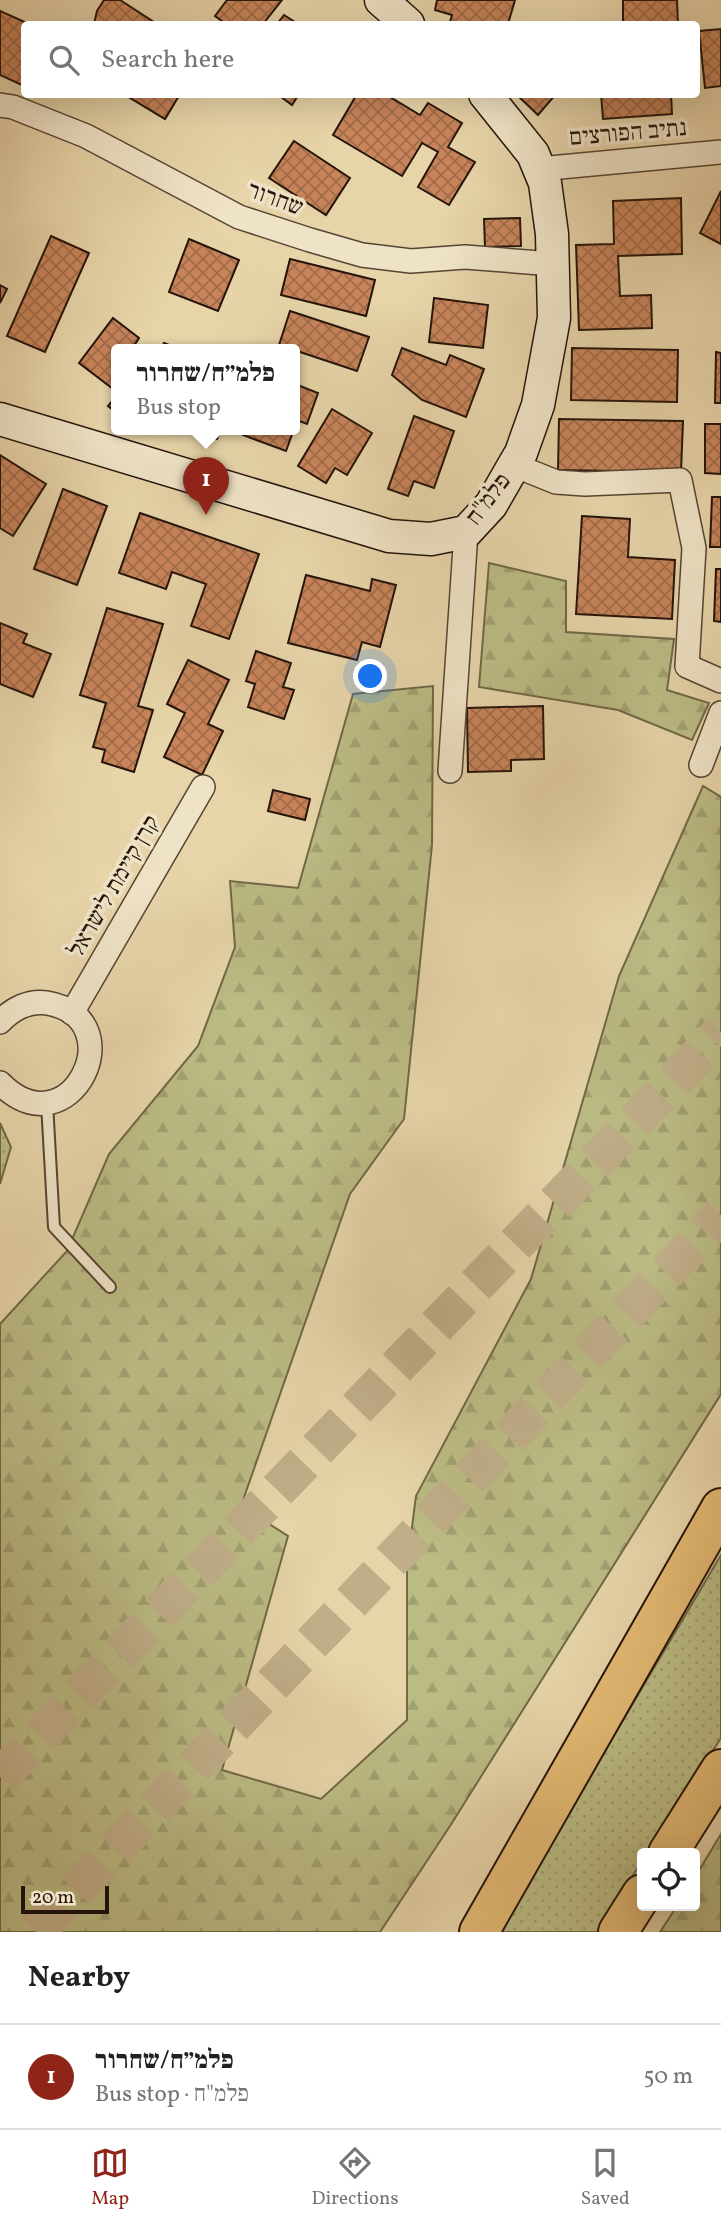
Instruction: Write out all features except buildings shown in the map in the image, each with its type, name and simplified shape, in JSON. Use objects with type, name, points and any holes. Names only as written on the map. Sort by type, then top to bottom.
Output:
[{"type":"highway","points":[[480,1930],[721,1508]]},
{"type":"highway","points":[[671,1848],[721,1769]]},
{"type":"highway","points":[[618,1932],[637,1902]]},
{"type":"street","points":[[381,0],[405,21]]},
{"type":"street","name":"פלמ\"ח","points":[[0,419],[389,536],[431,539],[466,532],[491,505],[521,453],[538,405],[554,318],[553,264],[545,183],[533,154],[488,98]]},
{"type":"street","name":"שחרור","points":[[0,105],[13,107],[86,136],[239,217],[323,244],[362,255],[411,261],[465,257],[553,264]]},
{"type":"street","name":"נתיב הפורצים","points":[[540,169],[721,152]]},
{"type":"street","points":[[514,465],[556,482],[585,484],[680,480],[694,548],[687,666],[721,681]]},
{"type":"street","points":[[450,771],[466,532]]},
{"type":"street","points":[[701,765],[721,713]]},
{"type":"street","name":"קרן קיימת לישראל","points":[[72,1013],[203,787]]},
{"type":"street","points":[[0,1021],[27,1003],[58,1005],[72,1013],[82,1024],[89,1039],[91,1056],[86,1073],[77,1088],[63,1098],[47,1103],[29,1102],[13,1095],[0,1083]]},
{"type":"lane","points":[[47,1103],[54,1227],[110,1287]]},
{"type":"green space","points":[[489,563],[566,581],[566,632],[674,639],[667,690],[709,703],[692,740],[618,710],[479,687]]},
{"type":"green space","points":[[433,686],[432,845],[404,1119],[350,1194],[241,1506],[288,1536],[222,1770],[321,1799],[407,1720],[407,1566],[416,1496],[531,1279],[619,976],[703,786],[721,797],[721,1394],[450,1826],[380,1932],[0,1932],[0,1324],[67,1251],[109,1154],[198,1046],[235,947],[230,881],[298,888],[353,694]]},
{"type":"green space","points":[[0,1123],[11,1147],[0,1184]]},
{"type":"green space","points":[[721,1555],[721,1738],[650,1848],[637,1848],[637,1869],[597,1932],[497,1932]]},
{"type":"green space","points":[[721,1834],[721,1932],[660,1932],[674,1911],[700,1911],[700,1869]]},
{"type":"tunnel","points":[[0,1777],[721,1032]]},
{"type":"tunnel","points":[[36,1932],[721,1215]]},
{"type":"place","name":"פלמ״ח/שחרור","points":[[206,515]]}]
